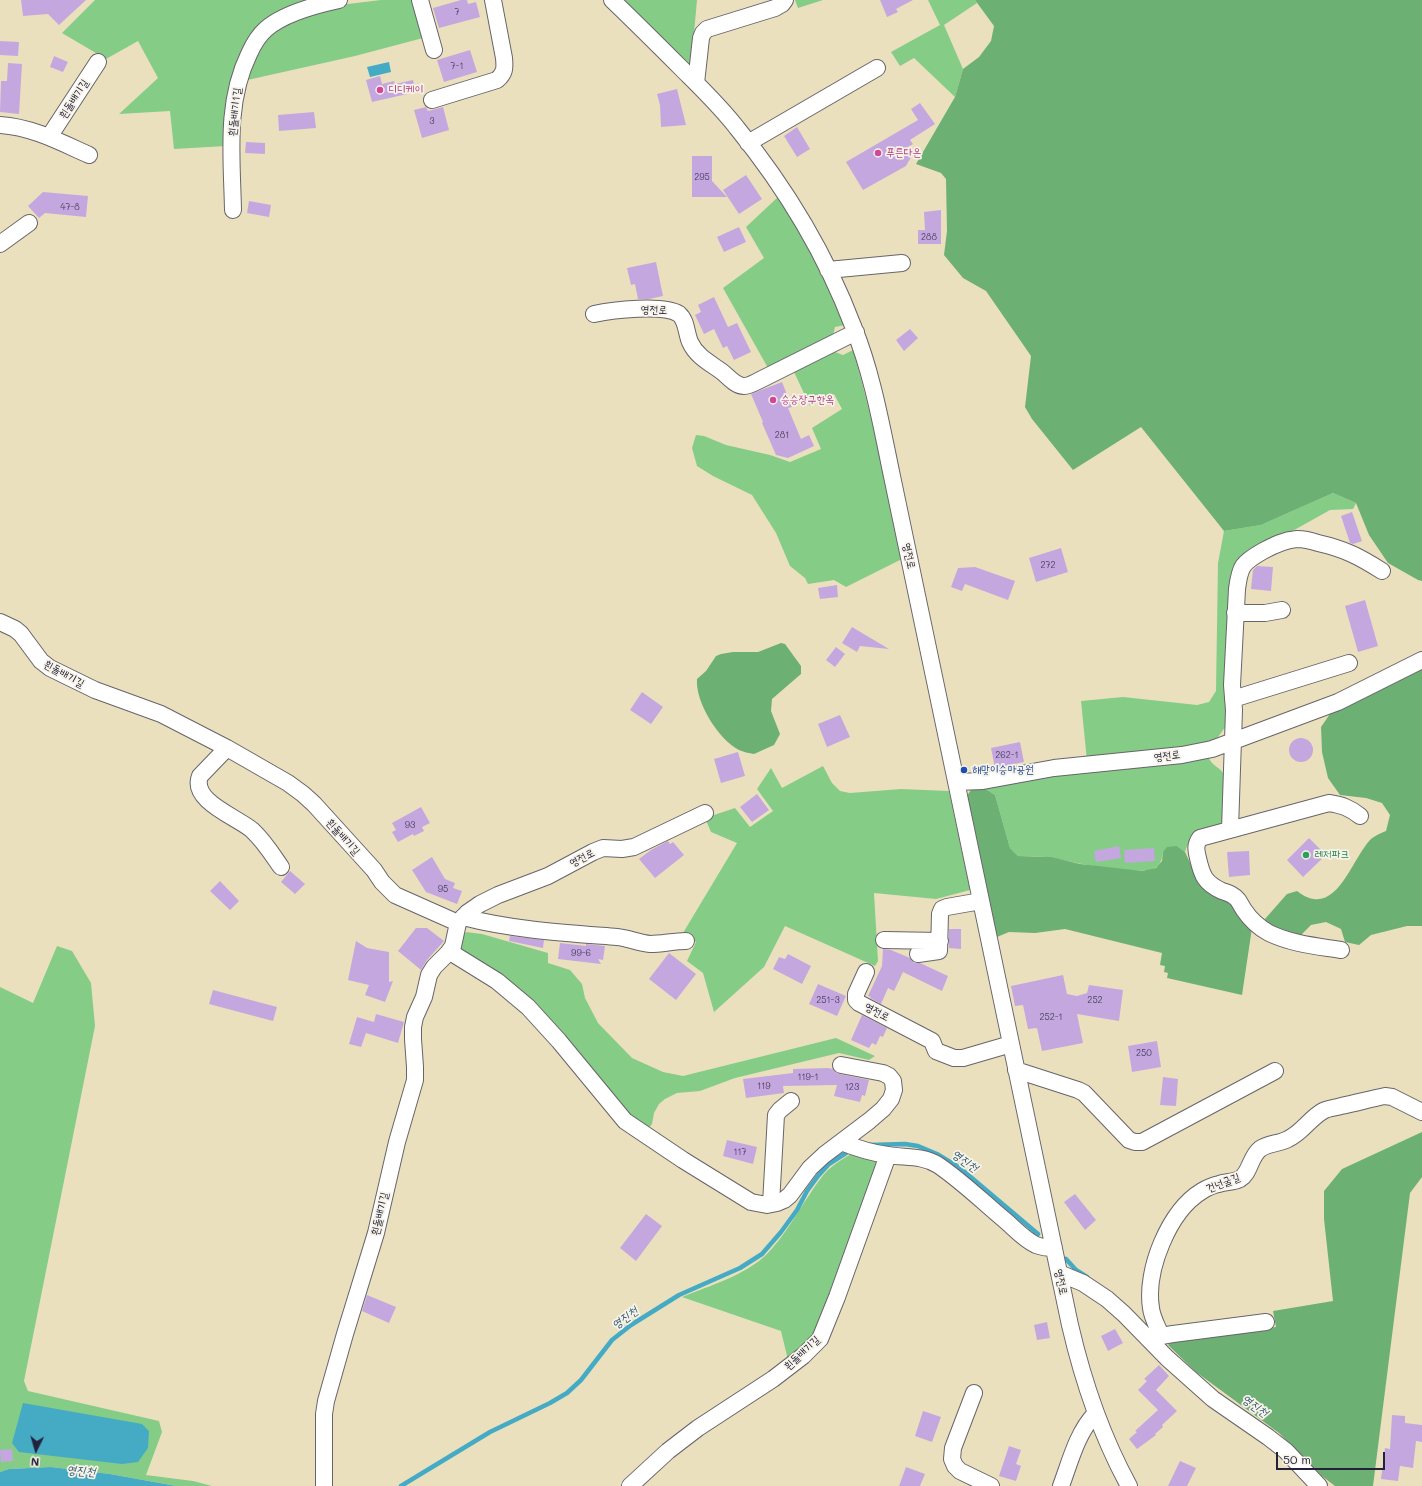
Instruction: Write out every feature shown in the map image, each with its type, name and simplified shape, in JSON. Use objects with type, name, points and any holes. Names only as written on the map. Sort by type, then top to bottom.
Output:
[{"type":"street","name":"흰돌배기1길","points":[[233,210],[231,133],[233,110],[236,87],[243,66],[255,41],[266,29],[283,18],[303,10],[339,0]]},
{"type":"street","points":[[420,0],[434,50]]},
{"type":"street","points":[[432,100],[497,80],[503,74],[505,67],[504,58],[493,0]]},
{"type":"street","name":"영전로","points":[[612,0],[711,98],[748,142],[792,205],[814,243],[838,288],[856,332],[876,403],[1076,1351],[1084,1382],[1096,1414],[1106,1439],[1129,1486]]},
{"type":"street","points":[[696,83],[701,38],[707,29],[775,8],[785,0]]},
{"type":"street","name":"흰돌배기길","points":[[49,137],[98,62]]},
{"type":"street","points":[[748,142],[877,68]]},
{"type":"street","points":[[0,125],[25,128],[89,154]]},
{"type":"street","points":[[0,244],[29,223]]},
{"type":"street","points":[[828,270],[902,263]]},
{"type":"street","name":"영전로","points":[[594,314],[613,310],[670,310],[679,315],[685,322],[690,343],[698,354],[737,384],[743,386],[758,381],[856,332]]},
{"type":"street","points":[[1230,829],[1233,741],[1232,685],[1239,574],[1244,563],[1276,544],[1299,539],[1336,547],[1360,557],[1382,571]]},
{"type":"street","points":[[1236,613],[1265,613],[1282,610]]},
{"type":"street","name":"흰돌배기길","points":[[0,622],[15,629],[21,634],[41,661],[50,668],[95,690],[161,714],[228,748],[288,783],[303,794],[348,841],[395,895],[460,920],[623,938],[648,944],[686,941]]},
{"type":"street","name":"영전로","points":[[956,782],[983,781],[1054,768],[1182,755],[1212,749],[1338,702],[1422,660]]},
{"type":"street","points":[[1233,699],[1349,663]]},
{"type":"street","points":[[228,748],[200,776],[199,788],[204,797],[213,805],[250,829],[263,841],[280,867]]},
{"type":"street","points":[[1341,950],[1294,943],[1267,932],[1255,922],[1232,894],[1221,890],[1208,882],[1201,874],[1196,850],[1196,842],[1200,838],[1230,829],[1329,803],[1340,804],[1351,809],[1360,816]]},
{"type":"street","name":"영전로","points":[[460,920],[480,904],[498,895],[548,876],[593,852],[603,848],[622,849],[634,847],[705,813]]},
{"type":"street","points":[[918,954],[939,951],[940,914],[942,909],[981,901]]},
{"type":"street","name":"흰돌배기길","points":[[324,1486],[324,1414],[326,1401],[374,1239],[397,1142],[415,1080],[412,1039],[415,1017],[424,997],[429,975],[453,946],[460,920]]},
{"type":"street","points":[[884,940],[940,941]]},
{"type":"street","points":[[451,949],[455,955],[497,981],[528,1007],[559,1041],[625,1121],[738,1195],[755,1203],[777,1203],[790,1195],[810,1168],[869,1121],[883,1109],[891,1099],[894,1090],[893,1081],[890,1076],[883,1072],[841,1065]]},
{"type":"street","name":"영전로","points":[[866,972],[856,994],[856,1000],[859,1003],[932,1041],[936,1051],[954,1058],[963,1058],[1011,1044]]},
{"type":"street","points":[[1016,1070],[1084,1093],[1129,1140],[1135,1142],[1142,1142],[1275,1071]]},
{"type":"street","name":"건넌굴길","points":[[1319,1486],[1280,1446],[1268,1436],[1213,1399],[1167,1358],[1158,1340],[1151,1309],[1150,1290],[1152,1274],[1158,1251],[1165,1236],[1179,1214],[1189,1202],[1202,1191],[1218,1184],[1239,1180],[1245,1175],[1255,1155],[1260,1149],[1270,1144],[1287,1140],[1324,1110],[1385,1096],[1392,1097],[1422,1112]]},
{"type":"street","points":[[771,1204],[776,1115],[791,1101]]},
{"type":"street","points":[[841,1142],[857,1148],[888,1155],[915,1157],[937,1164],[1026,1238],[1040,1247],[1054,1248]]},
{"type":"street","name":"흰돌배기길","points":[[630,1486],[668,1452],[698,1428],[773,1379],[803,1356],[820,1339],[888,1155]]},
{"type":"street","name":"건넌굴길","points":[[1059,1273],[1083,1283],[1158,1340]]},
{"type":"street","points":[[1158,1340],[1190,1331],[1266,1322]]},
{"type":"street","points":[[974,1393],[952,1448],[952,1458],[955,1466],[960,1471],[991,1486]]},
{"type":"street","points":[[1061,1486],[1084,1430],[1096,1414]]},
{"type":"green space","points":[[95,0],[309,0],[261,27],[226,146],[174,149],[170,111],[119,114],[158,78],[138,41],[106,59],[62,33]]},
{"type":"green space","points":[[381,0],[412,0],[423,38],[355,56],[243,81],[266,34],[311,11]]},
{"type":"green space","points":[[622,0],[697,0],[691,66]]},
{"type":"green space","points":[[795,0],[823,0],[798,8]]},
{"type":"green space","points":[[928,0],[975,0],[977,3],[944,25],[963,69],[955,97],[914,58],[900,66],[891,52],[940,25]]},
{"type":"green space","points":[[975,0],[1422,0],[1422,581],[1388,563],[1369,535],[1356,503],[1333,493],[1261,525],[1224,531],[1141,427],[1073,470],[1032,419],[1025,407],[1031,356],[986,291],[963,278],[944,255],[947,231],[946,179],[941,173],[916,164],[955,97],[963,69],[979,57],[991,41],[994,26]]},
{"type":"green space","points":[[778,197],[807,245],[830,288],[845,325],[835,327],[832,339],[768,368],[723,288],[764,258],[746,227]]},
{"type":"green space","points":[[853,350],[873,428],[902,559],[846,587],[834,580],[808,584],[805,578],[790,566],[776,533],[752,495],[713,476],[697,466],[692,448],[696,435],[704,436],[726,445],[770,455],[790,462],[821,449],[812,428],[842,409],[834,394],[810,406],[794,372],[835,352],[843,355]]},
{"type":"green space","points":[[1333,493],[1356,503],[1353,509],[1330,510],[1237,562],[1226,726],[1218,737],[1208,744],[1087,761],[1081,701],[1123,697],[1197,705],[1209,702],[1216,691],[1218,563],[1224,531],[1261,525]]},
{"type":"green space","points":[[781,643],[785,644],[801,666],[801,674],[772,699],[771,711],[780,734],[774,745],[754,754],[741,751],[731,745],[716,729],[704,709],[697,688],[697,679],[706,671],[716,656],[733,652],[758,652]]},
{"type":"green space","points":[[1422,666],[1422,926],[1407,926],[1371,935],[1359,945],[1345,942],[1341,929],[1326,922],[1311,925],[1299,937],[1269,927],[1265,919],[1287,894],[1297,891],[1310,898],[1322,899],[1332,894],[1348,874],[1370,840],[1386,831],[1390,815],[1382,803],[1366,798],[1340,795],[1328,778],[1322,752],[1321,727],[1332,711]]},
{"type":"green space","points":[[1208,756],[1211,762],[1223,773],[1224,777],[1225,784],[1222,828],[1203,832],[1195,836],[1191,840],[1185,852],[1177,846],[1163,852],[1159,865],[1155,868],[1147,870],[1120,870],[1048,857],[1018,856],[1010,848],[995,795],[984,788],[1010,781]]},
{"type":"green space","points":[[823,766],[832,783],[840,791],[850,793],[901,789],[949,791],[970,890],[936,899],[874,893],[878,961],[875,966],[785,926],[764,967],[714,1012],[703,973],[687,961],[696,942],[683,933],[737,843],[711,832],[705,818],[735,808],[750,827],[773,811],[757,789],[771,768],[782,788]]},
{"type":"green space","points":[[984,788],[995,795],[1010,848],[1018,856],[1051,857],[1080,864],[1142,871],[1156,868],[1162,861],[1163,852],[1167,847],[1177,846],[1185,852],[1198,880],[1230,902],[1235,911],[1252,928],[1242,995],[1167,978],[1168,973],[1164,972],[1165,966],[1160,965],[1162,953],[1065,929],[1035,933],[1009,932],[997,937],[966,797],[971,790]]},
{"type":"green space","points":[[466,932],[482,934],[548,953],[548,963],[570,970],[582,984],[585,998],[598,1023],[632,1058],[663,1072],[683,1076],[836,1038],[875,1056],[869,1060],[839,1053],[735,1078],[700,1091],[677,1093],[659,1104],[654,1113],[652,1124],[648,1129],[642,1129],[465,957],[461,944]]},
{"type":"green space","points":[[57,946],[72,951],[91,983],[95,1026],[24,1381],[28,1391],[159,1421],[162,1432],[146,1475],[193,1481],[212,1486],[176,1486],[110,1474],[51,1467],[9,1469],[0,1472],[0,987],[33,1003]]},
{"type":"green space","points":[[1422,1132],[1422,1177],[1410,1193],[1373,1486],[1335,1486],[1322,1476],[1279,1433],[1196,1372],[1168,1345],[1173,1339],[1276,1327],[1273,1311],[1333,1301],[1324,1219],[1324,1191],[1342,1169]]},
{"type":"green space","points":[[853,1153],[881,1158],[822,1326],[788,1360],[781,1331],[682,1297],[738,1274],[749,1268],[767,1254],[790,1225],[825,1173]]},
{"type":"water","points":[[389,62],[391,72],[370,77],[367,67]]},
{"type":"water","points":[[23,1403],[142,1424],[149,1431],[148,1448],[138,1462],[122,1464],[19,1452],[12,1443]]},
{"type":"water","points":[[51,1467],[110,1474],[176,1486],[0,1486],[0,1472],[9,1469]]},
{"type":"building","points":[[21,0],[86,0],[59,25],[48,14],[23,16]]},
{"type":"building","points":[[461,0],[467,0],[468,4],[476,2],[480,17],[439,28],[433,8]]},
{"type":"building","points":[[880,0],[913,0],[896,9],[898,12],[887,17]]},
{"type":"building","points":[[0,41],[19,42],[18,56],[0,55]]},
{"type":"building","points":[[470,50],[477,72],[444,82],[437,60]]},
{"type":"building","points":[[54,56],[68,62],[63,72],[50,67]]},
{"type":"building","points":[[8,63],[22,64],[19,114],[0,112],[1,81],[7,81]]},
{"type":"building","points":[[380,76],[382,84],[394,81],[395,84],[413,80],[416,92],[372,102],[366,80]]},
{"type":"building","points":[[677,89],[686,125],[661,127],[660,105],[657,94]]},
{"type":"building","points":[[920,103],[935,124],[910,140],[913,144],[901,151],[911,157],[906,166],[863,190],[846,162],[918,120],[911,109]]},
{"type":"building","points":[[426,107],[428,111],[443,107],[449,130],[422,138],[414,110]]},
{"type":"building","points":[[314,112],[316,128],[279,131],[278,115]]},
{"type":"building","points":[[797,127],[810,149],[797,157],[784,136]]},
{"type":"building","points":[[246,142],[265,143],[265,154],[245,153]]},
{"type":"building","points":[[692,156],[712,156],[712,181],[727,197],[692,197]]},
{"type":"building","points":[[746,175],[762,199],[739,214],[723,190]]},
{"type":"building","points":[[43,192],[88,196],[86,217],[45,213],[39,218],[28,206]]},
{"type":"building","points":[[249,201],[271,205],[269,217],[247,213]]},
{"type":"building","points":[[941,210],[941,244],[918,244],[918,230],[925,230],[924,212]]},
{"type":"building","points":[[739,227],[746,242],[724,252],[717,237]]},
{"type":"building","points":[[656,262],[663,296],[649,299],[638,299],[635,284],[631,285],[627,268]]},
{"type":"building","points":[[714,297],[728,327],[737,323],[751,352],[734,360],[727,346],[723,348],[714,329],[704,334],[695,315],[701,312],[698,305]]},
{"type":"building","points":[[910,329],[918,338],[904,351],[896,340]]},
{"type":"building","points":[[782,382],[792,407],[788,408],[801,439],[809,435],[814,446],[788,458],[776,455],[751,394]]},
{"type":"building","points":[[1352,512],[1362,541],[1353,544],[1350,543],[1341,516]]},
{"type":"building","points":[[1061,548],[1068,572],[1036,582],[1029,558]]},
{"type":"building","points":[[1257,566],[1273,567],[1271,591],[1251,589],[1253,570]]},
{"type":"building","points":[[975,567],[1015,581],[1008,600],[965,584],[962,591],[951,587],[958,568]]},
{"type":"building","points":[[837,585],[838,597],[820,599],[818,588]]},
{"type":"building","points":[[1365,600],[1378,646],[1358,652],[1345,606]]},
{"type":"building","points":[[852,627],[889,649],[860,646],[857,652],[842,643]]},
{"type":"building","points":[[836,647],[845,654],[835,667],[826,660]]},
{"type":"building","points":[[642,692],[663,707],[651,724],[630,710]]},
{"type":"building","points":[[840,715],[850,737],[827,747],[818,724]]},
{"type":"building","points":[[1301,738],[1310,741],[1313,750],[1310,759],[1301,762],[1292,759],[1289,750],[1292,741]]},
{"type":"building","points":[[1020,742],[1024,762],[995,768],[991,748]]},
{"type":"building","points":[[738,752],[745,776],[721,783],[714,759]]},
{"type":"building","points":[[757,794],[769,810],[752,822],[740,807]]},
{"type":"building","points":[[421,807],[430,823],[422,827],[424,831],[414,836],[413,834],[398,842],[392,832],[396,830],[392,823]]},
{"type":"building","points":[[1309,838],[1326,855],[1303,877],[1287,860]]},
{"type":"building","points":[[668,841],[670,844],[673,842],[684,855],[655,878],[639,859],[651,850]]},
{"type":"building","points":[[1119,846],[1121,858],[1096,862],[1094,851]]},
{"type":"building","points":[[1154,848],[1155,861],[1125,863],[1124,850]]},
{"type":"building","points":[[1249,851],[1250,875],[1229,877],[1227,852]]},
{"type":"building","points":[[432,857],[445,879],[455,883],[453,888],[462,891],[457,904],[426,892],[412,870]]},
{"type":"building","points":[[290,871],[305,884],[295,894],[281,882]]},
{"type":"building","points":[[220,881],[239,901],[230,910],[210,891]]},
{"type":"building","points":[[416,928],[427,928],[444,941],[427,960],[421,970],[398,951]]},
{"type":"building","points":[[949,929],[961,929],[961,949],[949,948]]},
{"type":"building","points":[[510,936],[544,940],[543,948],[509,941]]},
{"type":"building","points":[[356,941],[367,948],[389,952],[389,982],[393,981],[385,1002],[365,995],[369,985],[348,980]]},
{"type":"building","points":[[560,943],[586,946],[586,944],[605,946],[603,960],[598,959],[601,964],[558,959]]},
{"type":"building","points":[[883,949],[891,950],[910,958],[914,963],[920,963],[948,976],[942,991],[903,972],[894,991],[888,988],[881,1004],[870,998],[871,997],[868,996],[882,966]]},
{"type":"building","points":[[669,953],[696,974],[676,1000],[649,979]]},
{"type":"building","points":[[788,954],[811,966],[802,984],[773,969],[779,957],[785,959]]},
{"type":"building","points":[[1063,975],[1067,994],[1077,996],[1087,993],[1089,985],[1123,990],[1119,1021],[1077,1014],[1083,1043],[1042,1051],[1037,1028],[1028,1029],[1023,1005],[1015,1006],[1011,986]]},
{"type":"building","points":[[818,984],[846,996],[837,1016],[809,1004]]},
{"type":"building","points":[[213,990],[277,1007],[273,1021],[209,1004]]},
{"type":"building","points":[[376,1014],[404,1022],[398,1043],[366,1033],[361,1047],[349,1044],[357,1017],[374,1022]]},
{"type":"building","points":[[862,1015],[887,1028],[883,1037],[880,1036],[876,1045],[872,1043],[869,1048],[851,1040]]},
{"type":"building","points":[[1157,1041],[1161,1067],[1132,1072],[1128,1046]]},
{"type":"building","points":[[793,1069],[833,1069],[839,1074],[869,1080],[865,1096],[862,1095],[860,1102],[834,1096],[837,1085],[783,1086],[784,1093],[746,1098],[743,1079],[793,1073]]},
{"type":"building","points":[[1163,1077],[1178,1079],[1176,1106],[1160,1105]]},
{"type":"building","points":[[727,1140],[757,1147],[753,1164],[723,1156]]},
{"type":"building","points":[[1075,1194],[1096,1220],[1085,1230],[1064,1202]]},
{"type":"building","points":[[646,1214],[662,1226],[636,1261],[620,1248]]},
{"type":"building","points":[[367,1295],[396,1307],[389,1323],[362,1311]]},
{"type":"building","points":[[1047,1322],[1050,1338],[1037,1340],[1034,1325]]},
{"type":"building","points":[[1115,1329],[1123,1343],[1108,1351],[1101,1336]]},
{"type":"building","points":[[1159,1365],[1169,1376],[1156,1390],[1177,1411],[1162,1425],[1163,1427],[1155,1434],[1156,1435],[1137,1449],[1129,1439],[1137,1432],[1135,1431],[1158,1410],[1138,1390],[1147,1381],[1144,1379]]},
{"type":"building","points":[[923,1411],[941,1417],[932,1442],[915,1436]]},
{"type":"building","points":[[1392,1415],[1405,1416],[1405,1423],[1422,1425],[1422,1442],[1416,1441],[1413,1468],[1400,1466],[1398,1481],[1381,1479],[1385,1448],[1390,1449]]},
{"type":"building","points":[[1009,1446],[1021,1450],[1016,1464],[1021,1466],[1016,1481],[999,1476]]},
{"type":"building","points":[[12,1449],[13,1461],[1,1462],[0,1450]]},
{"type":"building","points":[[1180,1461],[1196,1468],[1187,1486],[1168,1486]]},
{"type":"building","points":[[906,1467],[925,1474],[920,1486],[899,1486]]},
{"type":"waterway","name":"영진천","points":[[869,1145],[905,1144],[918,1146],[937,1154],[960,1168],[1038,1234]]},
{"type":"waterway","name":"영진천","points":[[401,1486],[490,1432],[550,1403],[567,1393],[581,1380],[612,1340],[631,1325],[679,1295],[740,1268],[762,1254],[797,1210],[807,1191],[818,1176],[829,1164],[846,1153]]},
{"type":"waterway","name":"영진천","points":[[1066,1259],[1076,1270],[1087,1277]]},
{"type":"place","name":"디디케이","points":[[380,90]]},
{"type":"place","name":"푸른다온","points":[[878,153]]},
{"type":"place","name":"승승장구한옥","points":[[773,400]]},
{"type":"place","name":"해맞이승마공원","points":[[964,770]]},
{"type":"place","name":"레저파크","points":[[1306,855]]}]
